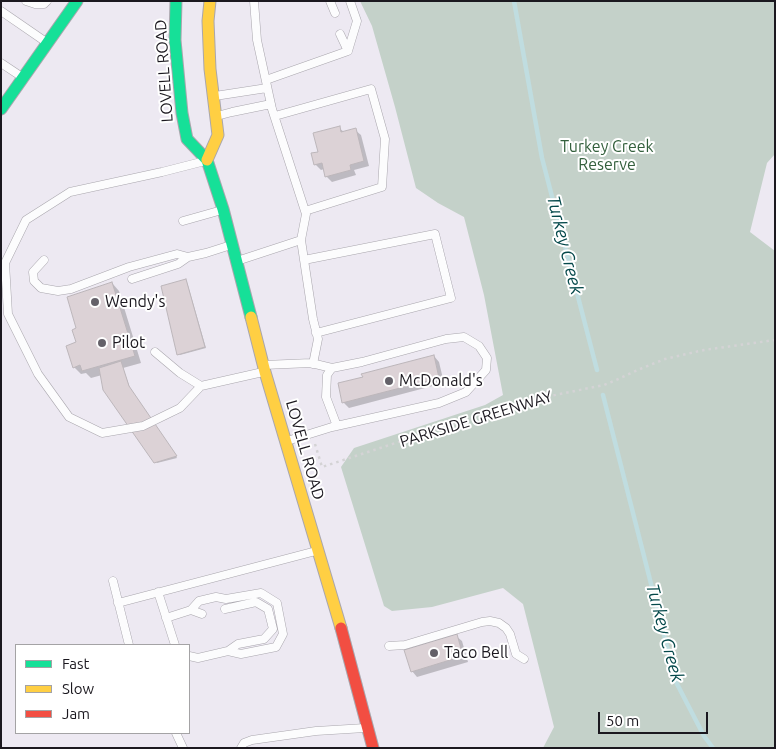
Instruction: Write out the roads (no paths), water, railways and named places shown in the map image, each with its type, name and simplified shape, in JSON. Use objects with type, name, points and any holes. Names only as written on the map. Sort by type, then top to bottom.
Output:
[{"type":"main road","points":[[1,109],[76,1]]},
{"type":"main road","name":"LOVELL ROAD","points":[[176,1],[174,40],[182,113],[187,139],[207,160],[223,209],[264,369],[349,655],[373,748]]},
{"type":"main road","points":[[207,160],[218,135],[210,69],[208,21],[210,1]]},
{"type":"lane","points":[[26,1],[35,4],[44,4],[47,1]]},
{"type":"lane","points":[[254,1],[257,40],[271,104],[306,214],[301,240],[318,339],[313,364]]},
{"type":"lane","points":[[330,1],[335,13]]},
{"type":"lane","points":[[348,51],[357,21],[350,1]]},
{"type":"lane","points":[[1,12],[48,43]]},
{"type":"lane","points":[[340,34],[348,51]]},
{"type":"lane","points":[[213,96],[267,84],[348,51]]},
{"type":"lane","points":[[1,63],[23,78]]},
{"type":"lane","points":[[275,116],[371,89],[385,139],[382,187],[305,211]]},
{"type":"lane","points":[[216,117],[271,104]]},
{"type":"lane","points":[[207,160],[70,192],[26,220],[5,263],[8,314],[38,374],[69,418],[102,433],[143,426],[180,408],[201,386],[264,369],[313,364],[332,368],[362,362],[446,338],[464,337],[479,346],[487,358],[486,370],[466,392],[439,403],[337,426],[285,441]]},
{"type":"lane","points":[[184,221],[223,209]]},
{"type":"lane","points":[[304,260],[435,234],[451,298],[316,333]]},
{"type":"lane","points":[[237,261],[301,240]]},
{"type":"lane","points":[[44,260],[33,272],[34,281],[41,288],[58,291],[71,289],[169,256],[177,254],[188,257],[206,254],[233,245]]},
{"type":"lane","points":[[132,279],[178,264],[188,257]]},
{"type":"lane","points":[[155,352],[201,386]]},
{"type":"lane","points":[[332,368],[327,375],[326,397],[337,426]]},
{"type":"lane","points":[[118,603],[318,550]]},
{"type":"lane","points":[[113,581],[129,644]]},
{"type":"lane","points":[[158,592],[176,644]]},
{"type":"lane","points":[[166,618],[191,610],[199,602],[216,597],[226,599],[261,592],[277,603],[283,634],[276,647],[242,654],[228,651]]},
{"type":"lane","points":[[190,656],[198,658],[228,651],[238,644],[264,639],[273,629],[268,609],[256,602],[225,609]]},
{"type":"lane","points":[[191,610],[202,614]]},
{"type":"lane","points":[[389,646],[405,645],[490,621],[499,623],[506,628],[510,634],[516,654],[524,659]]},
{"type":"lane","points":[[241,748],[244,743],[252,740],[316,731],[367,728]]},
{"type":"lane","points":[[176,734],[183,748]]},
{"type":"waterway","name":"Turkey Creek","points":[[514,1],[542,158],[597,370]]},
{"type":"waterway","name":"Turkey Creek","points":[[603,395],[676,682],[704,736],[713,748]]},
{"type":"place","name":"Wendy's","points":[[95,302]]},
{"type":"place","name":"Pilot","points":[[102,343]]},
{"type":"place","name":"McDonald's","points":[[389,381]]},
{"type":"place","name":"Taco Bell","points":[[434,653]]},
{"type":"park label","name":"Turkey Creek Reserve","points":[[607,156]]}]
